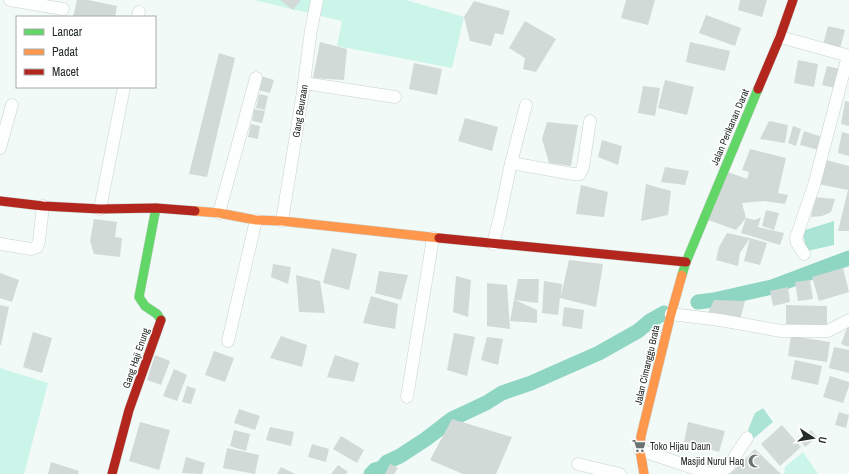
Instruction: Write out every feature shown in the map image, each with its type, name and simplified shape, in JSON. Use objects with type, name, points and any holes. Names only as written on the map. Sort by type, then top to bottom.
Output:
[{"type":"street","points":[[10,0],[63,9]]},
{"type":"street","name":"Gang Beuraan","points":[[282,221],[311,30],[317,0]]},
{"type":"street","name":"Jalan Perikanan Darat","points":[[686,262],[780,37],[793,0]]},
{"type":"street","points":[[780,37],[849,56],[814,185],[796,238],[797,243],[804,254]]},
{"type":"street","points":[[219,213],[256,78]]},
{"type":"street","points":[[304,83],[396,97]]},
{"type":"street","points":[[100,209],[124,88]]},
{"type":"street","points":[[0,148],[12,105]]},
{"type":"street","points":[[493,244],[526,105]]},
{"type":"street","points":[[511,163],[580,174],[583,167],[590,121]]},
{"type":"street","points":[[0,201],[43,206],[100,209],[156,208],[219,213],[256,220],[282,221],[433,238],[686,262]]},
{"type":"street","points":[[0,244],[31,249],[37,247],[43,206]]},
{"type":"street","name":"Gang Haji Enung","points":[[112,474],[129,410],[161,320],[157,314],[145,306],[139,297],[156,208]]},
{"type":"street","points":[[228,341],[256,220]]},
{"type":"street","points":[[407,397],[433,238]]},
{"type":"street","name":"Jalan Cimanggu Brata","points":[[644,474],[640,450],[642,436],[671,314],[686,262]]},
{"type":"street","points":[[671,314],[720,320],[781,331],[828,331],[849,320]]},
{"type":"street","points":[[640,450],[712,474],[728,467],[746,438]]},
{"type":"street","points":[[578,464],[620,474]]},
{"type":"green space","points":[[254,0],[406,0],[464,17],[452,68],[337,46],[342,21]]},
{"type":"green space","points":[[834,221],[834,245],[807,251],[802,231]]},
{"type":"green space","points":[[0,368],[48,383],[24,474],[0,474]]},
{"type":"green space","points":[[763,408],[773,422],[753,439],[748,430],[755,413]]},
{"type":"green space","points":[[803,452],[818,474],[784,474],[785,467]]},
{"type":"building","points":[[77,0],[88,0],[117,6],[115,16],[73,16]]},
{"type":"building","points":[[280,0],[301,0],[293,10]]},
{"type":"building","points":[[626,0],[655,0],[648,25],[621,18]]},
{"type":"building","points":[[740,0],[767,0],[762,17],[738,10]]},
{"type":"building","points":[[474,1],[510,11],[503,35],[495,33],[491,46],[470,41],[464,17]]},
{"type":"building","points":[[706,15],[741,28],[735,46],[699,33]]},
{"type":"building","points":[[525,21],[556,39],[536,72],[523,69],[525,58],[509,48]]},
{"type":"building","points":[[828,26],[845,30],[839,52],[822,48]]},
{"type":"building","points":[[320,42],[347,49],[344,80],[313,78]]},
{"type":"building","points":[[690,42],[730,51],[725,71],[686,62]]},
{"type":"building","points":[[219,53],[235,58],[207,177],[189,174]]},
{"type":"building","points":[[798,60],[818,64],[814,87],[794,83]]},
{"type":"building","points":[[414,63],[442,69],[437,95],[409,89]]},
{"type":"building","points":[[827,66],[840,69],[835,88],[822,85]]},
{"type":"building","points":[[261,76],[274,80],[270,93],[258,90]]},
{"type":"building","points":[[665,80],[694,87],[687,115],[658,108]]},
{"type":"building","points":[[643,86],[660,88],[655,116],[638,113]]},
{"type":"building","points":[[259,94],[268,96],[265,110],[256,108]]},
{"type":"building","points":[[845,101],[849,102],[849,126],[841,124]]},
{"type":"building","points":[[254,109],[265,111],[262,123],[252,121]]},
{"type":"building","points":[[465,118],[498,127],[492,151],[458,141]]},
{"type":"building","points":[[769,121],[788,125],[785,143],[760,139]]},
{"type":"building","points":[[547,122],[578,125],[571,166],[549,163],[542,139]]},
{"type":"building","points":[[251,124],[260,126],[258,139],[248,137]]},
{"type":"building","points":[[793,126],[801,129],[796,146],[788,143]]},
{"type":"building","points":[[804,131],[822,137],[819,150],[800,145]]},
{"type":"building","points":[[842,132],[849,134],[849,156],[838,153]]},
{"type":"building","points":[[602,140],[622,146],[618,165],[598,157]]},
{"type":"building","points":[[750,149],[786,158],[778,193],[788,195],[785,204],[764,201],[742,203],[746,218],[736,230],[708,220],[728,172],[747,179],[749,172],[742,170]]},
{"type":"building","points":[[826,160],[849,166],[849,231],[838,231],[848,190],[818,184]]},
{"type":"building","points":[[665,167],[689,171],[685,185],[661,182]]},
{"type":"building","points":[[646,184],[671,191],[668,215],[641,221]]},
{"type":"building","points":[[581,185],[608,192],[604,217],[576,214]]},
{"type":"building","points":[[815,197],[835,199],[831,212],[822,216],[811,217]]},
{"type":"building","points":[[766,210],[779,213],[774,230],[762,226]]},
{"type":"building","points":[[761,217],[758,227],[784,233],[780,245],[741,233],[746,218],[755,220]]},
{"type":"building","points":[[94,219],[117,222],[115,237],[122,238],[120,257],[94,254],[90,241]]},
{"type":"building","points":[[727,233],[750,238],[740,253],[738,266],[716,260],[719,247]]},
{"type":"building","points":[[750,238],[767,243],[760,265],[744,261]]},
{"type":"building","points":[[332,248],[357,254],[349,290],[323,283]]},
{"type":"building","points":[[569,260],[603,264],[596,307],[560,298],[558,315],[542,313],[544,281],[562,284],[561,296]]},
{"type":"building","points":[[273,264],[291,267],[288,284],[271,277]]},
{"type":"building","points":[[843,268],[849,292],[819,301],[812,277]]},
{"type":"building","points":[[379,271],[408,275],[401,300],[375,293]]},
{"type":"building","points":[[0,273],[19,280],[12,302],[0,298]]},
{"type":"building","points":[[296,275],[320,281],[325,313],[299,312]]},
{"type":"building","points":[[456,276],[471,280],[468,317],[453,312]]},
{"type":"building","points":[[518,279],[539,279],[538,303],[515,300],[537,310],[537,323],[510,321]]},
{"type":"building","points":[[810,280],[813,299],[798,301],[795,282]]},
{"type":"building","points":[[487,283],[507,285],[510,329],[487,326]]},
{"type":"building","points":[[788,287],[790,302],[773,306],[770,291]]},
{"type":"building","points":[[371,296],[398,304],[395,329],[363,323]]},
{"type":"building","points":[[714,300],[745,301],[740,320],[707,315]]},
{"type":"building","points":[[0,305],[9,307],[1,345],[0,345]]},
{"type":"building","points":[[786,305],[827,306],[827,325],[786,324]]},
{"type":"building","points":[[564,307],[584,310],[582,329],[562,326]]},
{"type":"building","points":[[849,323],[849,347],[841,344]]},
{"type":"building","points":[[33,332],[52,338],[42,373],[23,367]]},
{"type":"building","points":[[454,333],[475,337],[467,376],[447,370]]},
{"type":"building","points":[[281,336],[307,345],[302,367],[270,358]]},
{"type":"building","points":[[791,336],[830,342],[827,362],[788,356]]},
{"type":"building","points":[[487,337],[503,339],[498,365],[481,360]]},
{"type":"building","points":[[834,347],[849,350],[849,373],[829,368]]},
{"type":"building","points":[[214,351],[234,358],[225,382],[205,375]]},
{"type":"building","points":[[155,355],[170,361],[161,385],[147,380]]},
{"type":"building","points":[[335,355],[359,363],[354,382],[327,377]]},
{"type":"building","points":[[795,360],[822,366],[818,385],[791,379]]},
{"type":"building","points":[[174,369],[187,375],[177,401],[163,396]]},
{"type":"building","points":[[830,376],[849,382],[843,403],[823,397]]},
{"type":"building","points":[[187,386],[196,389],[191,404],[182,402]]},
{"type":"building","points":[[239,409],[260,416],[255,430],[234,423]]},
{"type":"building","points":[[839,412],[849,415],[846,428],[835,425]]},
{"type":"building","points":[[452,419],[512,437],[496,474],[463,474],[430,460]]},
{"type":"building","points":[[140,422],[170,430],[159,470],[129,461]]},
{"type":"building","points":[[688,422],[725,431],[719,452],[684,442]]},
{"type":"building","points":[[782,425],[801,447],[780,466],[761,444]]},
{"type":"building","points":[[270,427],[294,432],[291,446],[266,440]]},
{"type":"building","points":[[234,430],[250,434],[246,451],[230,446]]},
{"type":"building","points":[[811,430],[817,437],[805,447],[800,440]]},
{"type":"building","points":[[341,436],[364,450],[357,463],[333,449]]},
{"type":"building","points":[[312,444],[329,449],[326,462],[308,457]]},
{"type":"building","points":[[227,448],[259,455],[255,474],[223,468]]},
{"type":"building","name":"Masjid Nurul Haq","points":[[755,449],[781,474],[730,474]]},
{"type":"building","points":[[186,457],[205,463],[202,474],[182,473]]},
{"type":"building","points":[[51,462],[79,471],[78,474],[48,474]]},
{"type":"building","points":[[390,464],[398,468],[394,474],[385,474]]},
{"type":"building","points":[[338,465],[348,472],[346,474],[331,474]]},
{"type":"building","points":[[281,467],[295,474],[277,474]]},
{"type":"waterway","points":[[698,302],[714,300],[772,287],[849,258]]},
{"type":"waterway","points":[[371,474],[375,470],[382,468],[387,462],[400,456],[426,439],[452,419],[486,403],[502,393],[531,383],[599,353],[638,331],[650,321],[664,313]]},
{"type":"traffic: fast","points":[[682,275],[686,262],[758,89]]},
{"type":"traffic: fast","points":[[156,208],[139,297],[145,306],[157,314],[161,320]]},
{"type":"traffic: slow","points":[[195,211],[219,213],[256,220],[282,221],[439,238]]},
{"type":"traffic: slow","points":[[644,474],[640,450],[641,436],[682,275]]},
{"type":"traffic: jam","points":[[758,89],[780,37],[793,0]]},
{"type":"traffic: jam","points":[[0,201],[43,206],[100,209],[156,208],[195,211]]},
{"type":"traffic: jam","points":[[439,238],[686,262]]},
{"type":"traffic: jam","points":[[112,474],[129,410],[161,320]]},
{"type":"place","name":"Toko Hijau Daun","points":[[639,446]]},
{"type":"place","name":"Masjid Nurul Haq","points":[[755,461]]}]
